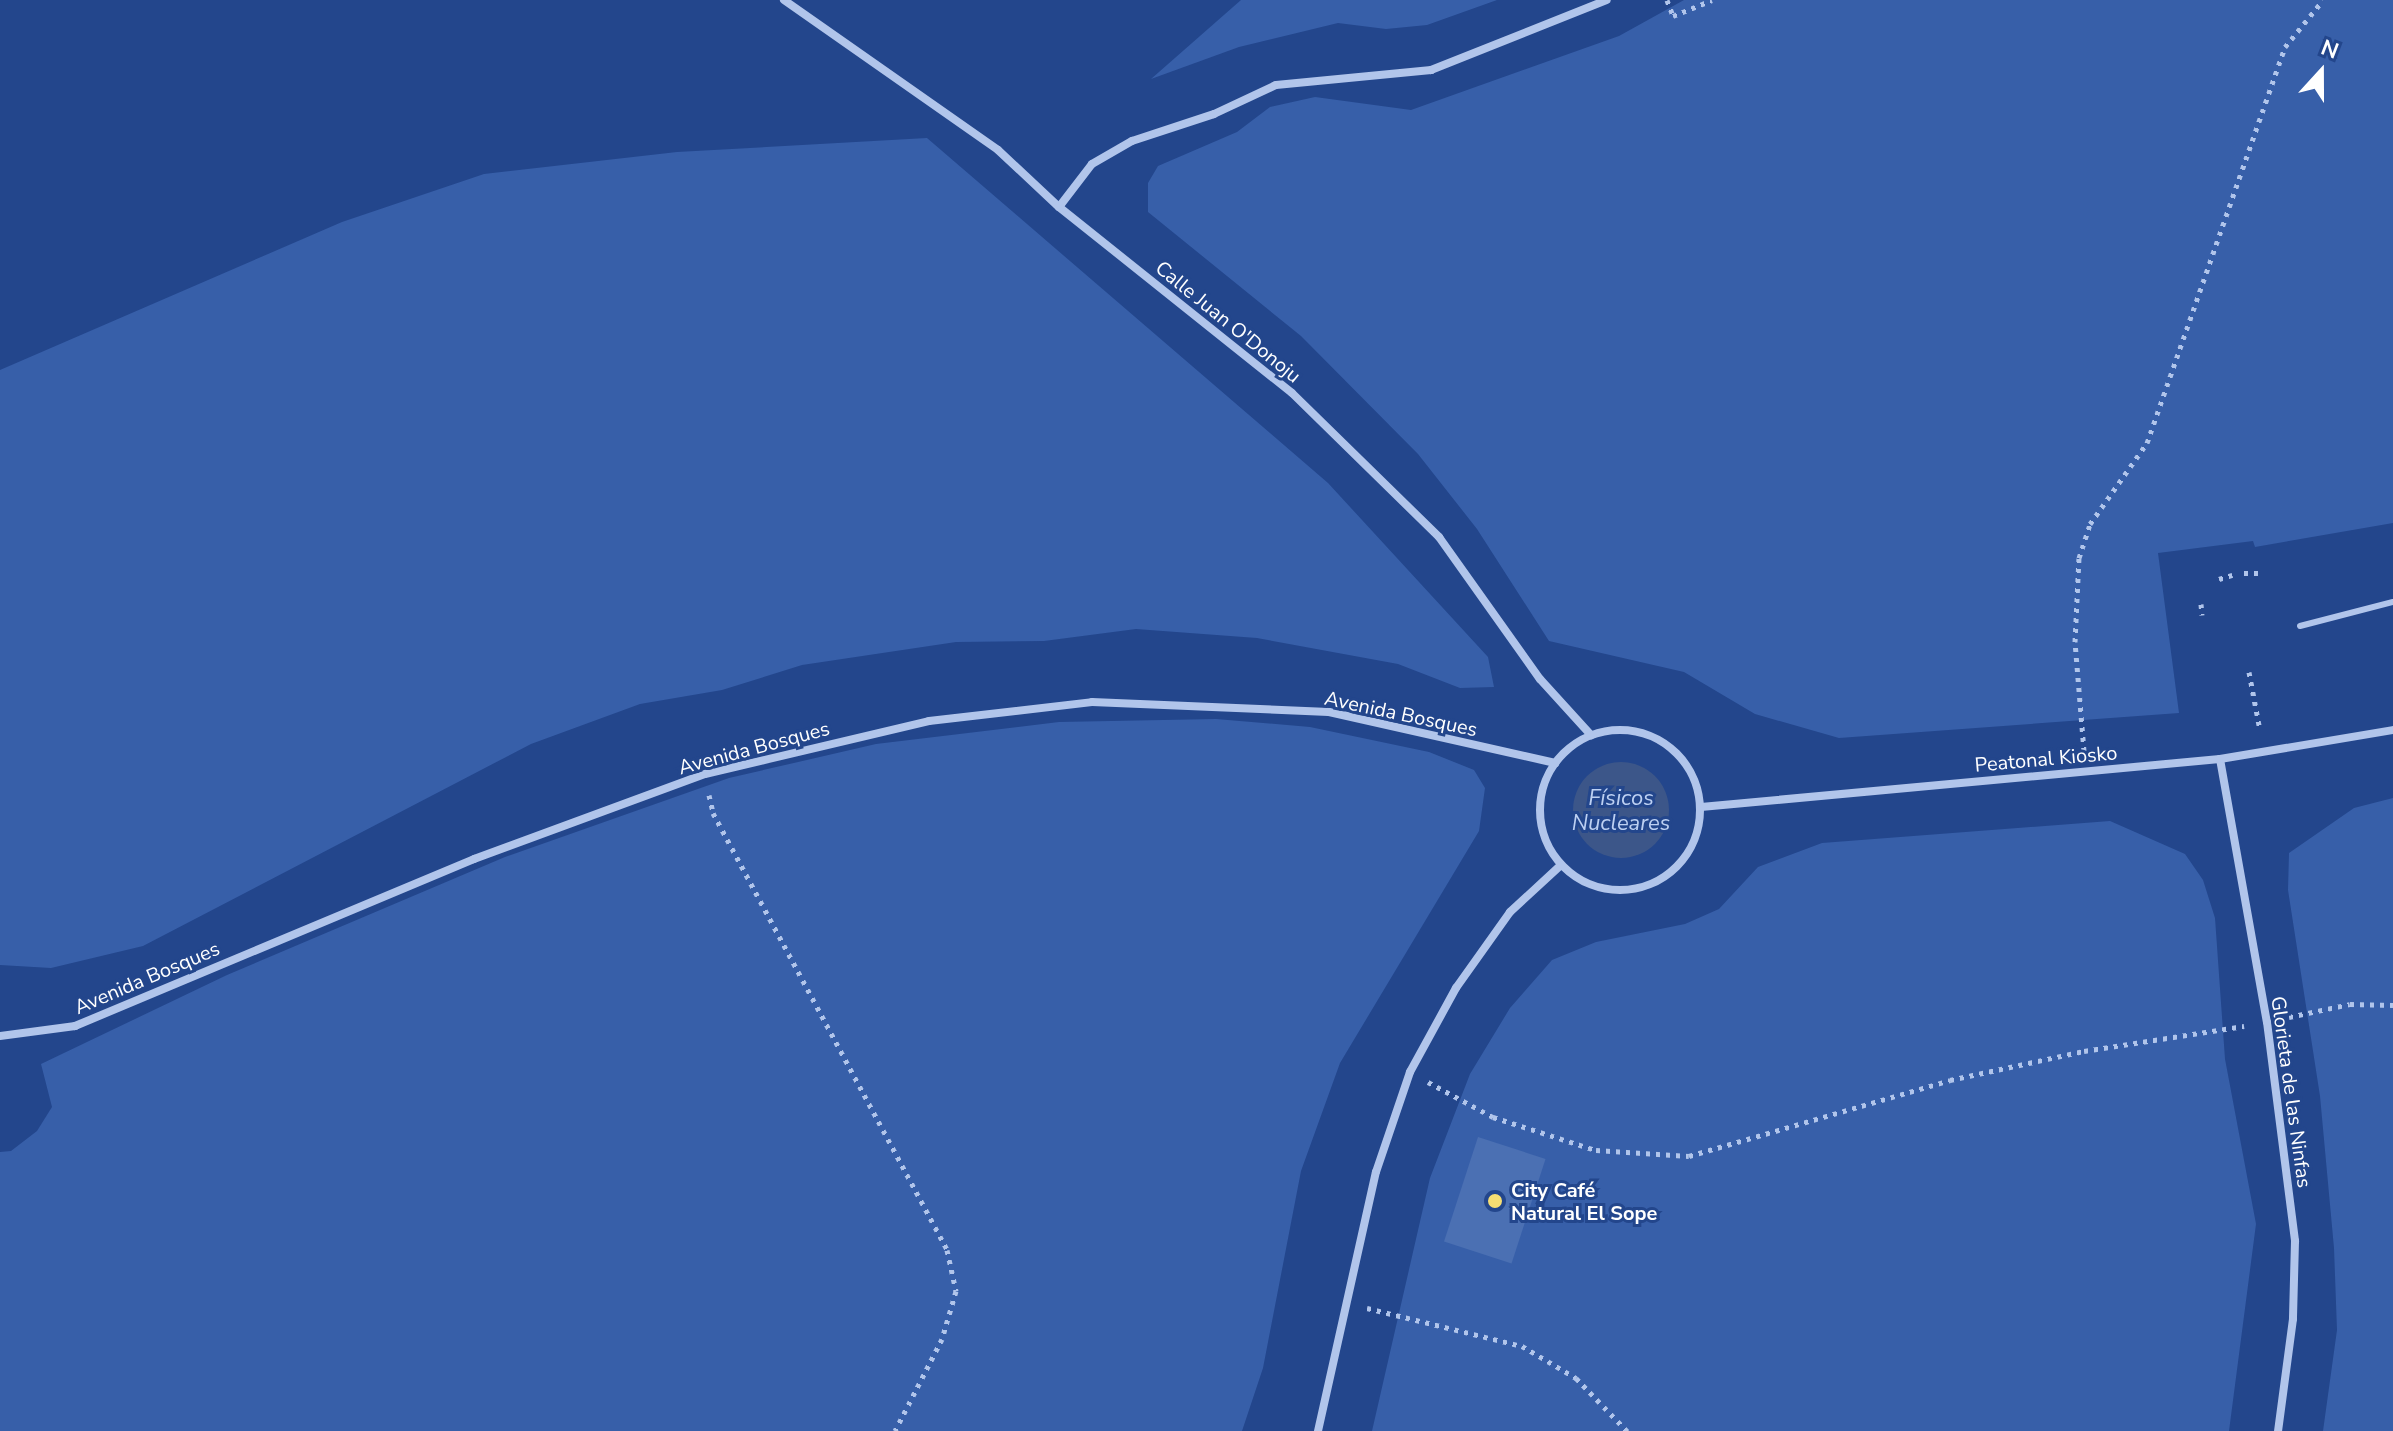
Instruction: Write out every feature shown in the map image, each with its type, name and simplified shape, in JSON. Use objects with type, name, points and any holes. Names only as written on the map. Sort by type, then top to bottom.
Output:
[{"type":"street","name":"Calle Juan O'Donoju","points":[[784,0],[998,150],[1059,207],[1292,393],[1439,537],[1540,679],[1591,735]]},
{"type":"street","points":[[1059,207],[1092,164],[1132,141],[1214,114],[1276,85],[1431,70],[1607,0]]},
{"type":"street","name":"Avenida Bosques","points":[[0,1036],[75,1026],[474,859],[705,774],[929,721],[1092,702],[1329,712],[1555,763]]},
{"type":"street","points":[[1616,730],[1664,743],[1690,771],[1701,807],[1697,835],[1684,859],[1664,878],[1638,888],[1611,890],[1584,882],[1561,865],[1544,835],[1540,810],[1555,763],[1591,735],[1616,730]]},
{"type":"street","name":"Peatonal Kiosko","points":[[1701,807],[2220,759],[2393,730]]},
{"type":"street","name":"Glorieta de las Ninfas","points":[[2220,759],[2267,1022],[2295,1241],[2293,1319],[2278,1431]]},
{"type":"street","points":[[1318,1431],[1376,1172],[1410,1072],[1456,988],[1510,912],[1561,865]]},
{"type":"lane","points":[[2300,626],[2393,602]]},
{"type":"path","points":[[1667,0],[1673,16],[1712,0]]},
{"type":"path","points":[[2086,772],[2075,642],[2079,558],[2090,524],[2126,481],[2147,443],[2285,47],[2323,0]]},
{"type":"path","points":[[2244,573],[2258,573]]},
{"type":"path","points":[[2219,579],[2232,575]]},
{"type":"path","points":[[2201,604],[2202,615]]},
{"type":"path","points":[[2249,672],[2264,753]]},
{"type":"path","points":[[705,774],[713,813],[947,1250],[956,1291],[942,1339],[895,1431]]},
{"type":"path","points":[[1410,1072],[1493,1117],[1596,1150],[1689,1156],[1950,1080],[2084,1051],[2267,1022],[2350,1004],[2393,1005]]},
{"type":"path","points":[[1346,1305],[1403,1313],[1522,1346],[1576,1378],[1627,1431]]},
{"type":"shaded area","points":[[1241,0],[1497,0],[1427,25],[1386,29],[1338,23],[1239,47],[1151,79]]},
{"type":"shaded area","points":[[1684,0],[2393,0],[2393,523],[2255,547],[2253,541],[2158,553],[2179,713],[1839,738],[1755,714],[1684,672],[1549,641],[1477,529],[1418,454],[1301,336],[1148,212],[1148,183],[1158,166],[1237,132],[1270,107],[1315,97],[1411,110],[1619,36]]},
{"type":"shaded area","points":[[927,138],[1328,483],[1488,657],[1494,687],[1460,688],[1398,664],[1257,638],[1136,629],[1044,641],[956,642],[802,665],[722,690],[640,704],[531,744],[143,946],[51,968],[0,965],[0,370],[342,222],[484,174],[677,152]]},
{"type":"shaded area","points":[[1216,719],[1310,727],[1429,752],[1474,770],[1485,788],[1479,831],[1340,1063],[1301,1171],[1263,1368],[1242,1431],[0,1431],[0,1152],[11,1151],[37,1131],[52,1107],[41,1064],[227,975],[505,857],[729,778],[876,744],[1059,722]]},
{"type":"shaded area","points":[[2393,798],[2393,1431],[2323,1431],[2337,1330],[2334,1248],[2320,1096],[2288,890],[2289,853],[2354,808]]},
{"type":"shaded area","points":[[2110,821],[2185,854],[2203,880],[2215,918],[2225,1059],[2256,1224],[2229,1431],[1372,1431],[1430,1178],[1470,1074],[1510,1008],[1552,960],[1596,942],[1685,924],[1719,909],[1758,867],[1822,843]]},
{"type":"water","name":"Físicos Nucleares","points":[[1621,762],[1639,766],[1655,776],[1665,792],[1669,810],[1665,828],[1655,844],[1639,854],[1621,858],[1603,854],[1587,844],[1577,828],[1573,810],[1577,792],[1587,776],[1603,766]]},
{"type":"building","name":"City Café Natural El Sope","points":[[1478,1137],[1546,1159],[1512,1264],[1444,1242]]},
{"type":"place","name":"City Café Natural El Sope","points":[[1495,1201]]}]
